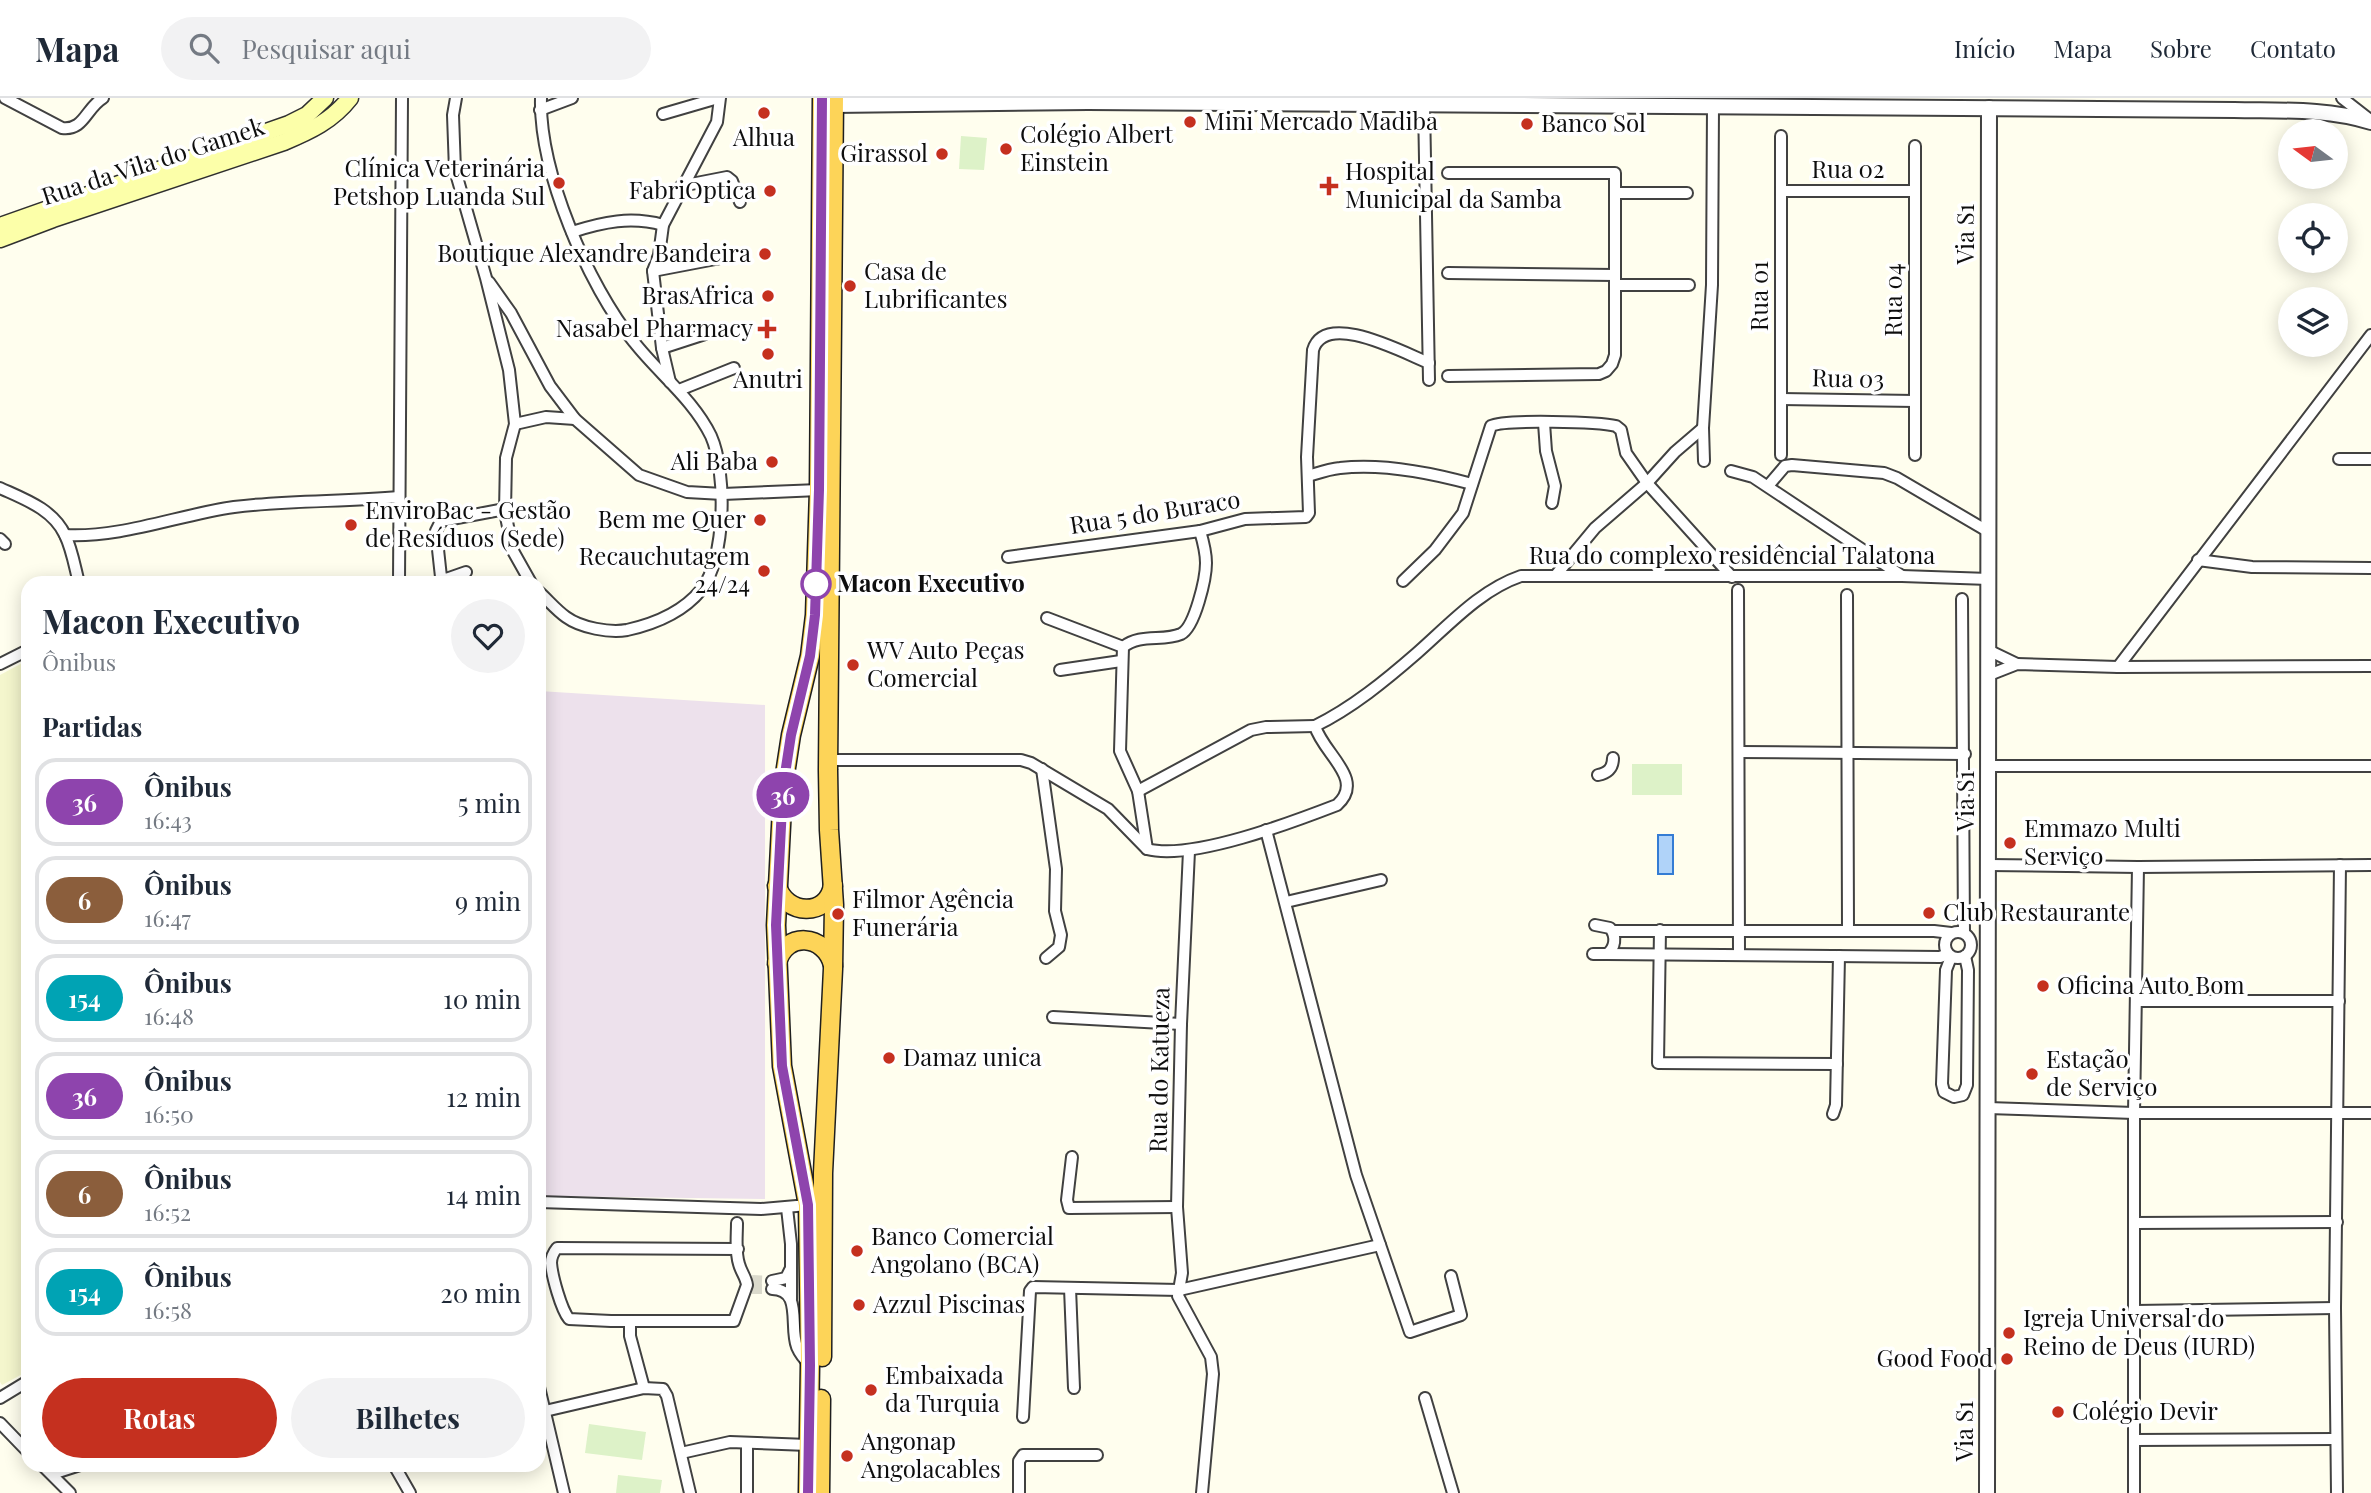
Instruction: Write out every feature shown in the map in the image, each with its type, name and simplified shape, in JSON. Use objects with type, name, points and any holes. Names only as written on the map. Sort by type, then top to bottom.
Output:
[{"type":"highway","points":[[808,1493],[808,1212],[782,1066],[776,970],[777,883],[788,755],[813,635],[830,100]]},
{"type":"highway","points":[[820,1493],[823,1173],[833,969],[833,881],[828,760],[830,100]]},
{"type":"highway","points":[[777,883],[781,897],[788,904],[806,909],[820,905],[827,899],[832,891],[833,881]]},
{"type":"highway","points":[[776,970],[779,956],[784,949],[791,943],[804,940],[818,943],[825,948],[832,960],[833,969]]},
{"type":"main road","name":"Rua da Vila do Gamek","points":[[0,226],[289,124],[307,115],[325,98]]},
{"type":"main road","name":"Rua da Vila do Gamek","points":[[0,239],[284,142],[332,118],[350,98]]},
{"type":"street","points":[[5,98],[62,128],[69,129],[79,125],[92,105],[103,98]]},
{"type":"street","points":[[399,576],[402,98]]},
{"type":"street","points":[[457,98],[453,115],[455,170],[509,370],[515,424],[506,458],[505,509],[513,551],[527,576]]},
{"type":"street","points":[[541,98],[540,110],[553,183],[572,232],[603,297],[631,338],[653,366],[675,386],[710,436],[720,463],[723,494],[712,569],[702,588],[689,603],[651,624],[623,631],[594,628],[568,619],[546,599]]},
{"type":"street","points":[[540,110],[572,98]]},
{"type":"street","points":[[663,114],[719,98],[717,122],[681,186],[663,225],[659,256],[653,271],[662,348],[675,386]]},
{"type":"street","points":[[2342,98],[2371,121]]},
{"type":"street","points":[[830,100],[1713,106],[1887,103],[1989,108],[2100,104],[2300,112],[2354,116],[2371,121]]},
{"type":"street","points":[[1424,104],[1429,380]]},
{"type":"street","points":[[1704,460],[1703,428],[1712,285],[1713,106]]},
{"type":"street","name":"Via S1","points":[[1987,1493],[1989,108]]},
{"type":"street","name":"Rua 01","points":[[1781,136],[1781,456]]},
{"type":"street","name":"Rua 04","points":[[1915,146],[1915,455]]},
{"type":"street","points":[[1448,173],[1615,173],[1615,355],[1606,370],[1599,374],[1448,376]]},
{"type":"street","points":[[681,186],[727,177],[732,181],[740,202]]},
{"type":"street","name":"Rua 02","points":[[1781,191],[1915,191]]},
{"type":"street","points":[[1615,193],[1687,193]]},
{"type":"street","points":[[572,232],[616,220],[663,225]]},
{"type":"street","points":[[653,271],[726,257]]},
{"type":"street","points":[[1448,273],[1689,285]]},
{"type":"street","points":[[486,278],[507,306],[550,386],[575,419],[639,475],[687,492],[723,494],[819,490]]},
{"type":"street","points":[[662,348],[705,334]]},
{"type":"street","points":[[1429,363],[1356,334],[1324,334],[1318,339],[1312,350],[1308,476],[1339,468],[1378,468],[1441,475],[1472,484]]},
{"type":"street","points":[[2118,667],[2371,335]]},
{"type":"street","points":[[675,386],[734,368]]},
{"type":"street","name":"Rua 03","points":[[1781,399],[1915,401]]},
{"type":"street","points":[[515,424],[546,417],[575,419]]},
{"type":"street","points":[[1403,581],[1449,534],[1463,513],[1489,430],[1496,423],[1616,426],[1621,430],[1626,453],[1647,483],[1732,577]]},
{"type":"street","points":[[1544,423],[1546,451],[1555,486],[1552,503]]},
{"type":"street","points":[[1556,575],[1595,527],[1647,483],[1675,452],[1703,428]]},
{"type":"street","points":[[2339,459],[2371,459]]},
{"type":"street","points":[[1768,486],[1785,466],[1792,465],[1884,473],[1989,532]]},
{"type":"street","points":[[1731,471],[1753,477],[1768,486],[1902,576]]},
{"type":"street","name":"Rua 5 do Buraco","points":[[1008,556],[1200,531],[1245,519],[1298,519],[1308,515],[1308,476]]},
{"type":"street","points":[[0,488],[43,509],[54,519],[65,535],[77,576]]},
{"type":"street","points":[[65,535],[125,529],[232,508],[399,497]]},
{"type":"street","points":[[441,576],[436,531],[441,521],[505,509]]},
{"type":"street","points":[[1147,849],[1138,791],[1121,751],[1123,647],[1129,641],[1181,634],[1186,630],[1196,610],[1205,575],[1206,560],[1200,531]]},
{"type":"street","points":[[2198,561],[2252,567],[2371,568]]},
{"type":"street","points":[[455,576],[466,572]]},
{"type":"street","name":"Rua do complexo residêncial Talatona","points":[[1315,726],[1373,689],[1458,614],[1499,586],[1521,576],[1902,576],[1989,579]]},
{"type":"street","points":[[1738,590],[1739,955]]},
{"type":"street","points":[[1847,595],[1848,931]]},
{"type":"street","points":[[1951,933],[1944,945],[1950,955],[1946,970],[1942,1089],[1949,1096],[1959,1097],[1965,1093],[1967,1085],[1968,970],[1965,956],[1971,946],[1964,933],[1962,598]]},
{"type":"street","points":[[1047,618],[1123,647]]},
{"type":"street","points":[[1990,651],[2017,664]]},
{"type":"street","points":[[0,664],[21,655]]},
{"type":"street","points":[[1060,670],[1121,661]]},
{"type":"street","points":[[1989,675],[2017,664],[2118,667],[2371,666]]},
{"type":"street","points":[[828,760],[1021,760],[1042,769],[1108,809],[1147,849],[1189,851],[1266,830],[1337,805],[1349,790],[1347,778],[1321,741],[1315,726],[1251,730],[1138,791]]},
{"type":"street","points":[[1739,752],[1965,754]]},
{"type":"street","points":[[1598,775],[1608,772],[1613,758]]},
{"type":"street","points":[[1989,766],[2371,766]]},
{"type":"street","points":[[1042,769],[1056,869],[1055,911],[1061,935],[1059,947],[1045,958]]},
{"type":"street","points":[[1266,830],[1356,1175],[1410,1332],[1461,1315],[1451,1276]]},
{"type":"street","name":"Rua do Katueza","points":[[1189,851],[1181,1024],[1177,1206],[1182,1273],[1178,1296],[1211,1357],[1213,1374],[1202,1493]]},
{"type":"street","points":[[1989,865],[2371,865]]},
{"type":"street","points":[[2337,1493],[2335,1308],[2340,865]]},
{"type":"street","points":[[2134,1493],[2134,1112],[2138,867]]},
{"type":"street","points":[[1286,902],[1381,880]]},
{"type":"street","points":[[1595,925],[1605,926],[1613,931],[1964,933]]},
{"type":"street","points":[[1660,930],[1658,1063],[1837,1064]]},
{"type":"street","points":[[1606,954],[1613,948],[1613,931]]},
{"type":"street","points":[[1593,954],[1965,956]]},
{"type":"street","points":[[1833,1114],[1836,1105],[1839,956]]},
{"type":"street","points":[[2136,1001],[2339,1001]]},
{"type":"street","points":[[1053,1017],[1181,1024]]},
{"type":"street","points":[[1988,1108],[2371,1113]]},
{"type":"street","points":[[1072,1157],[1067,1200],[1069,1208],[1177,1206]]},
{"type":"street","points":[[546,1202],[787,1208],[808,1212],[786,1278],[772,1285],[784,1290],[791,1299]]},
{"type":"street","points":[[787,1208],[796,1346],[810,1365]]},
{"type":"street","points":[[2134,1223],[2337,1222]]},
{"type":"street","points":[[737,1223],[739,1267],[749,1285],[734,1321],[630,1322],[569,1319],[562,1306],[551,1264],[552,1254],[557,1248],[737,1249]]},
{"type":"street","points":[[1023,1416],[1030,1291],[1033,1287],[1179,1290],[1380,1245]]},
{"type":"street","points":[[1070,1288],[1073,1388]]},
{"type":"street","points":[[2135,1311],[2335,1308]]},
{"type":"street","points":[[630,1322],[630,1336],[644,1388]]},
{"type":"street","points":[[0,1398],[21,1385]]},
{"type":"street","points":[[546,1411],[644,1388],[663,1389],[667,1396],[690,1493]]},
{"type":"street","points":[[1425,1398],[1453,1493]]},
{"type":"street","points":[[546,1415],[564,1493]]},
{"type":"street","points":[[0,1423],[21,1445]]},
{"type":"street","points":[[2134,1440],[2335,1439]]},
{"type":"street","points":[[681,1453],[730,1442],[808,1445]]},
{"type":"street","points":[[747,1443],[747,1493]]},
{"type":"street","points":[[1019,1493],[1019,1461],[1023,1455],[1097,1455]]},
{"type":"street","points":[[58,1472],[52,1474],[70,1493]]},
{"type":"street","points":[[398,1472],[410,1493]]},
{"type":"shaded area","points":[[546,691],[765,705],[765,1199],[546,1196]]},
{"type":"green space","points":[[961,136],[987,138],[984,170],[959,169]]},
{"type":"green space","points":[[21,664],[21,1375],[2,1385],[0,1382],[0,675]]},
{"type":"green space","points":[[1632,764],[1682,764],[1682,795],[1632,795]]},
{"type":"green space","points":[[589,1424],[646,1432],[642,1460],[585,1453]]},
{"type":"green space","points":[[618,1475],[662,1480],[660,1493],[616,1493]]},
{"type":"water","points":[[1658,835],[1673,835],[1673,874],[1658,874]]},
{"type":"tunnel","points":[[752,1280],[772,1281]]},
{"type":"tunnel","points":[[752,1289],[772,1289]]},
{"type":"bus line","name":"36","points":[[808,1493],[808,1205],[782,1066],[776,925],[783,787],[791,735],[810,656],[815,615],[819,490],[822,98]]},
{"type":"place","name":"Alhua","points":[[764,113]]},
{"type":"place","name":"Mini Mercado Madiba","points":[[1190,122]]},
{"type":"place","name":"Banco Sol","points":[[1527,124]]},
{"type":"place","name":"Colégio Albert Einstein","points":[[1006,149]]},
{"type":"place","name":"Girassol","points":[[942,154]]},
{"type":"place","name":"Clínica Veterinária Petshop Luanda Sul","points":[[559,183]]},
{"type":"place","name":"Hospital Municipal da Samba","points":[[1329,186]]},
{"type":"place","name":"FabriOptica","points":[[770,191]]},
{"type":"place","name":"Boutique Alexandre Bandeira","points":[[765,254]]},
{"type":"place","name":"Casa de Lubrificantes","points":[[850,286]]},
{"type":"place","name":"BrasAfrica","points":[[768,296]]},
{"type":"place","name":"Nasabel Pharmacy","points":[[767,329]]},
{"type":"place","name":"Anutri","points":[[768,354]]},
{"type":"place","name":"Ali Baba","points":[[772,462]]},
{"type":"place","name":"Bem me Quer","points":[[760,520]]},
{"type":"place","name":"EnviroBac - Gestão de Resíduos (Sede)","points":[[351,525]]},
{"type":"place","name":"Recauchutagem 24/24","points":[[764,571]]},
{"type":"place","name":"Macon Executivo","points":[[816,584]]},
{"type":"place","name":"WV Auto Peças Comercial","points":[[853,665]]},
{"type":"place","name":"Emmazo Multi Serviço","points":[[2010,843]]},
{"type":"place","name":"Club Restaurante","points":[[1929,913]]},
{"type":"place","name":"Filmor Agência Funerária","points":[[838,914]]},
{"type":"place","name":"Oficina Auto Bom","points":[[2043,986]]},
{"type":"place","name":"Damaz unica","points":[[889,1058]]},
{"type":"place","name":"Estação de Serviço","points":[[2032,1074]]},
{"type":"place","name":"Banco Comercial Angolano (BCA)","points":[[857,1251]]},
{"type":"place","name":"Azzul Piscinas","points":[[859,1305]]},
{"type":"place","name":"Igreja Universal do Reino de Deus (IURD)","points":[[2009,1333]]},
{"type":"place","name":"Good Food","points":[[2007,1359]]},
{"type":"place","name":"Embaixada da Turquia","points":[[871,1390]]},
{"type":"place","name":"Colégio Devir","points":[[2058,1412]]},
{"type":"place","name":"Angonap Angolacables","points":[[847,1456]]}]
